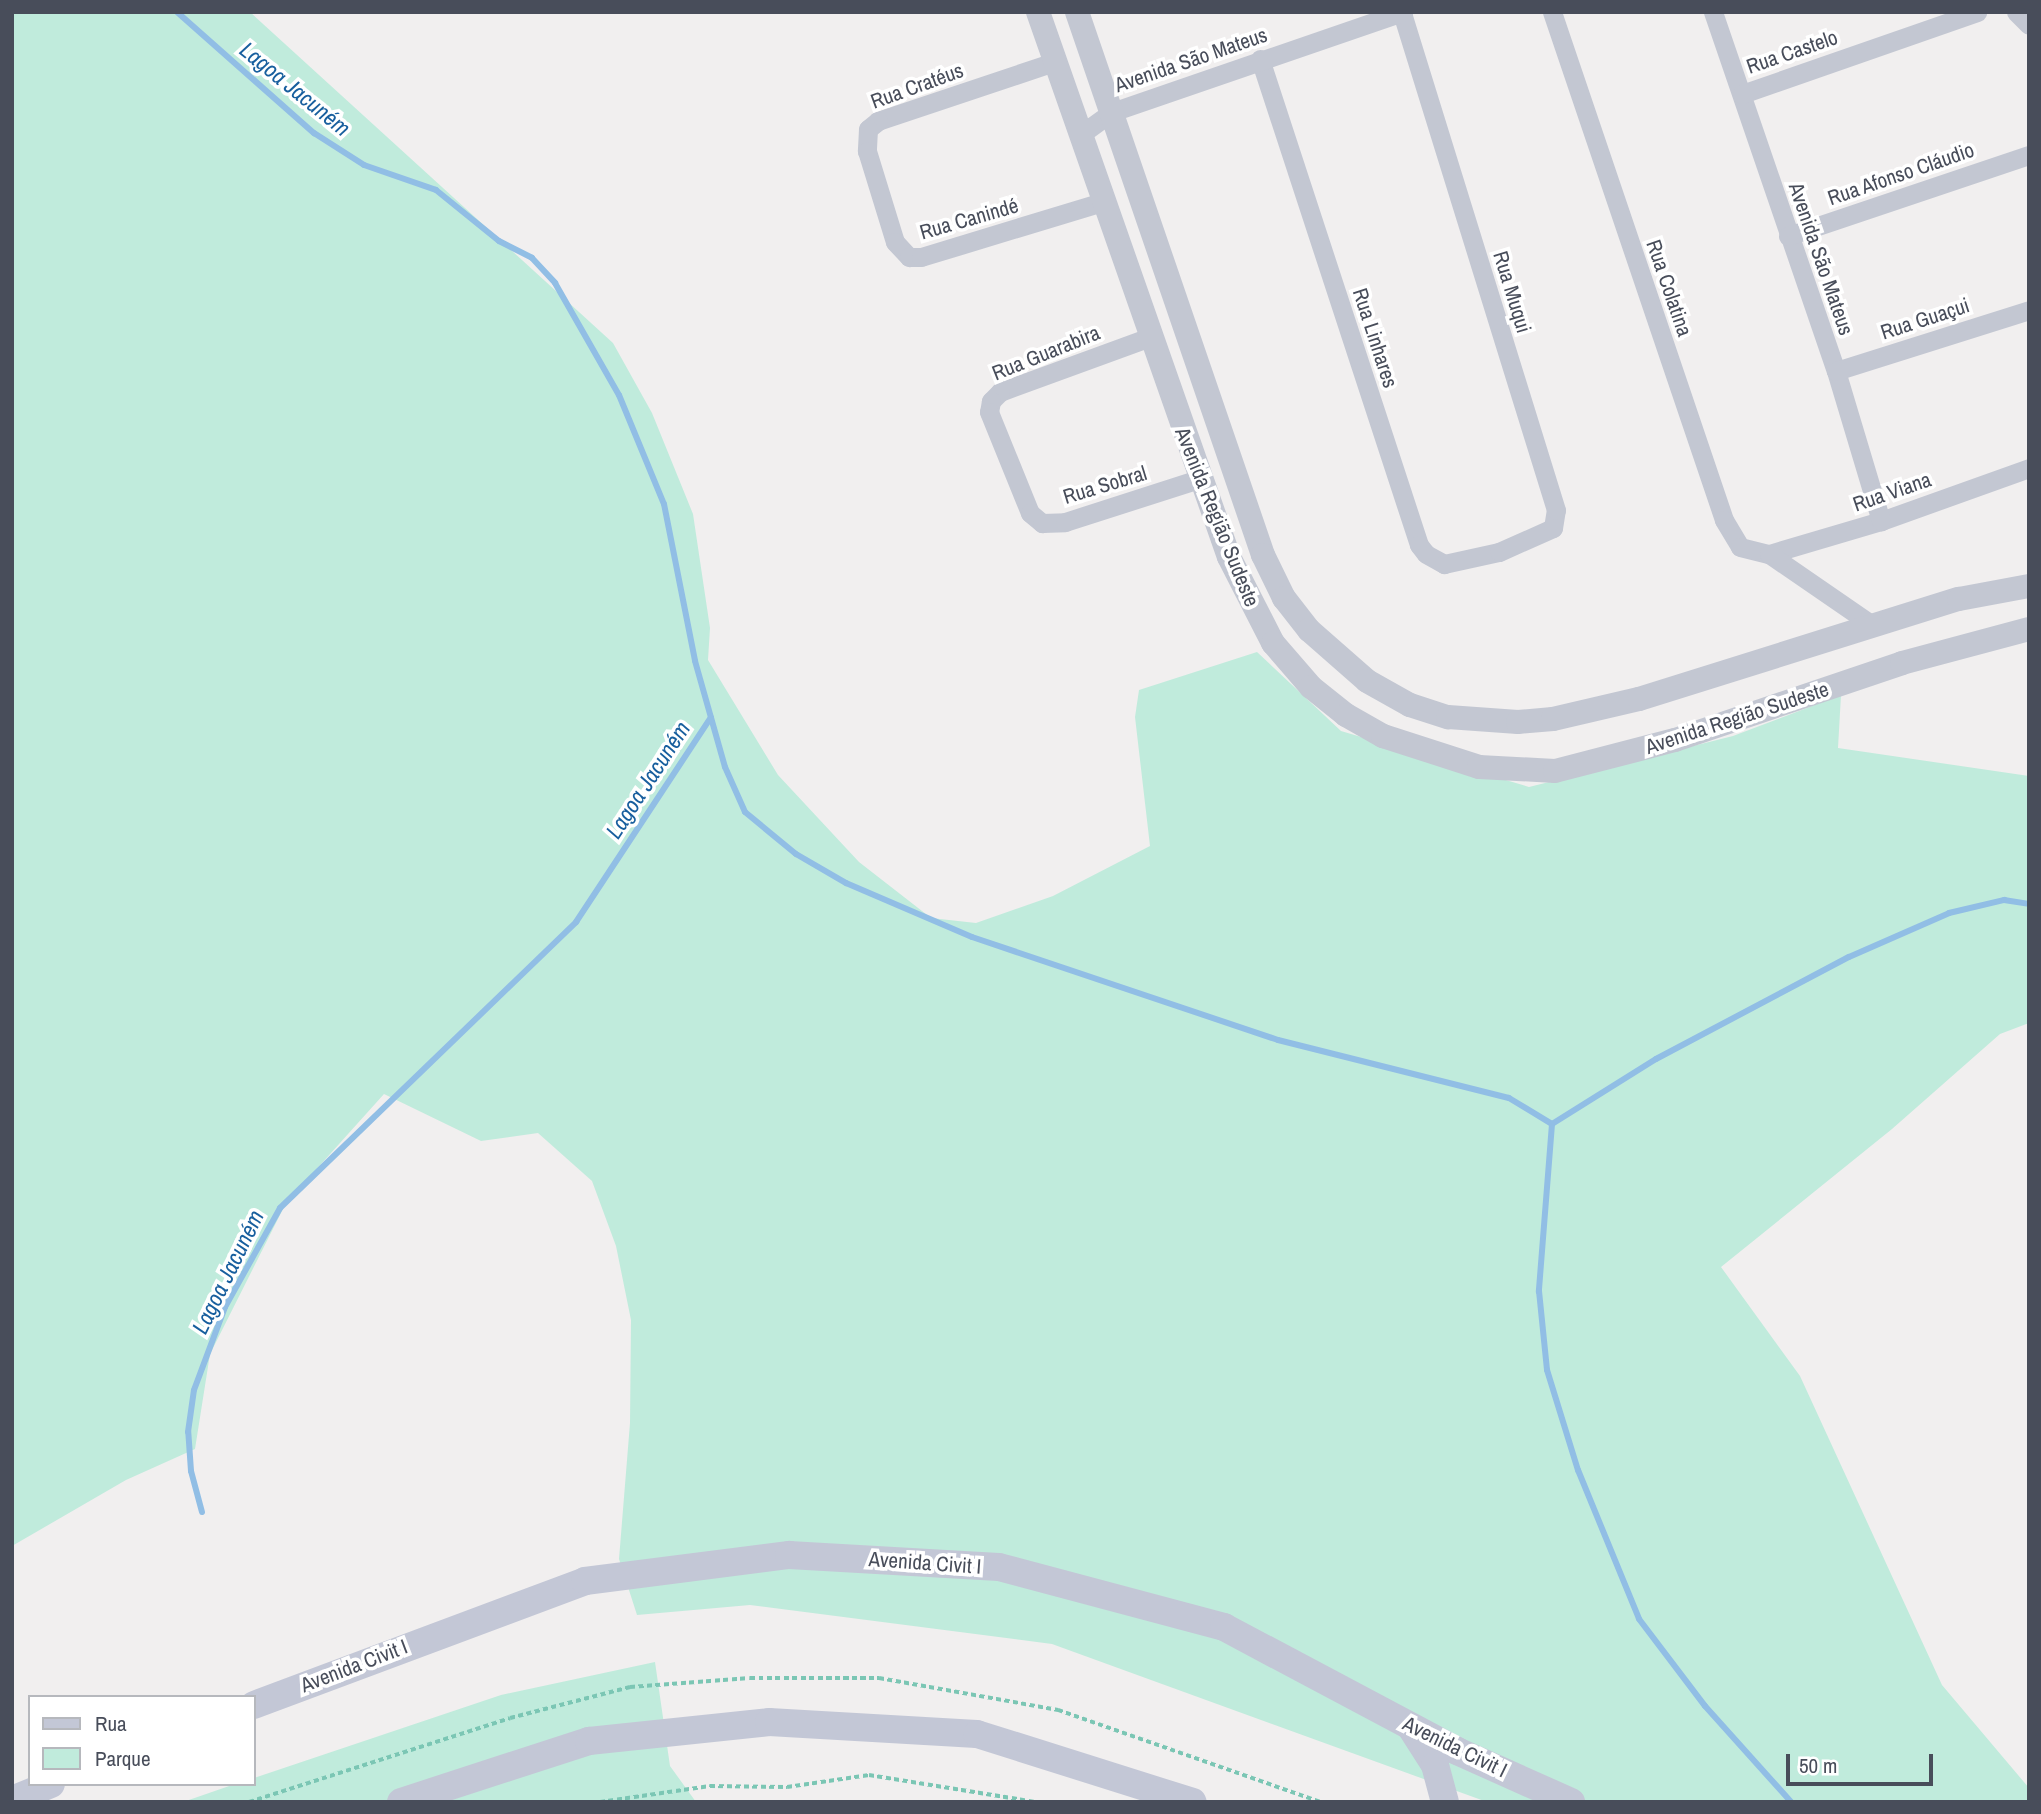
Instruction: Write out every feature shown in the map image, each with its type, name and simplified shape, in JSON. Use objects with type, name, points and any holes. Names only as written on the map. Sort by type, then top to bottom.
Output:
[{"type":"main road","name":"Avenida Civit I","points":[[256,1703],[585,1581],[789,1555],[999,1567],[1224,1627],[1411,1727],[1571,1802]]},
{"type":"main road","points":[[401,1802],[589,1741],[769,1722],[978,1734],[1193,1802]]},
{"type":"main road","points":[[1411,1727],[1435,1765],[1445,1802]]},
{"type":"main road","points":[[12,1800],[46,1786]]},
{"type":"street","name":"Avenida Região Sudeste","points":[[1038,12],[1199,480],[1252,609],[1273,643],[1311,687],[1383,736],[1479,767],[1555,771],[1599,762],[1902,663],[2029,628]]},
{"type":"street","name":"Avenida Região Sudeste","points":[[1077,12],[1263,555],[1284,598],[1336,656],[1367,681],[1410,705],[1448,717],[1485,721],[1553,719],[1639,699],[1871,624],[1958,599],[2029,586]]},
{"type":"street","name":"Rua Colatina","points":[[1552,12],[1724,520],[1740,547],[1769,554],[1871,624]]},
{"type":"street","name":"Avenida São Mateus","points":[[1713,12],[1836,371],[1881,521]]},
{"type":"street","name":"Rua Castelo","points":[[1742,94],[1977,12]]},
{"type":"street","points":[[2016,12],[2029,26]]},
{"type":"street","name":"Avenida São Mateus","points":[[1080,135],[1112,112],[1260,59],[1403,13]]},
{"type":"street","name":"Rua Muqui","points":[[1403,13],[1556,510],[1553,528],[1499,552]]},
{"type":"street","name":"Rua Linhares","points":[[1260,59],[1419,545],[1426,554],[1444,564],[1499,552]]},
{"type":"street","name":"Rua Cratéus","points":[[882,202],[867,151],[867,133],[872,125],[1054,62]]},
{"type":"street","name":"Rua Afonso Cláudio","points":[[1788,236],[2029,155]]},
{"type":"street","name":"Rua Canindé","points":[[882,202],[900,250],[914,258],[1102,202]]},
{"type":"street","name":"Rua Guaçui","points":[[1836,371],[2029,310]]},
{"type":"street","name":"Rua Guarabira","points":[[1011,472],[989,412],[995,395],[1150,337]]},
{"type":"street","points":[[1158,363],[1192,354]]},
{"type":"street","name":"Rua Viana","points":[[1769,554],[1881,521],[2029,468]]},
{"type":"street","name":"Rua Sobral","points":[[1011,472],[1030,513],[1051,524],[1199,480]]},
{"type":"path","points":[[600,1802],[710,1786],[787,1787],[869,1775],[1035,1802]]},
{"type":"green space","points":[[12,12],[250,12],[613,343],[652,413],[693,514],[710,628],[708,660],[778,775],[859,862],[931,918],[976,923],[1053,896],[1150,846],[1135,717],[1139,690],[1257,652],[1341,731],[1529,787],[1733,736],[1841,695],[1838,748],[2029,776],[2029,1023],[2000,1034],[1892,1129],[1721,1267],[1800,1376],[1942,1685],[2029,1788],[2029,1802],[1487,1802],[1052,1644],[750,1605],[637,1615],[619,1559],[630,1423],[631,1320],[616,1246],[592,1181],[538,1133],[481,1141],[384,1094],[286,1203],[210,1354],[195,1449],[126,1480],[12,1546]]},
{"type":"green space","points":[[655,1662],[670,1766],[696,1802],[183,1802],[229,1786],[256,1786],[256,1777],[501,1695]]},
{"type":"waterway","points":[[177,12],[314,133],[364,165],[436,190],[499,241],[532,258],[555,283],[619,395],[664,504],[695,661],[725,767],[745,812],[796,854],[846,883],[972,937],[1278,1040],[1509,1098],[1552,1124]]},
{"type":"waterway","name":"Lagoa Jacuném","points":[[202,1512],[191,1471],[188,1432],[194,1390],[225,1307],[280,1208],[576,922],[711,717]]},
{"type":"waterway","points":[[1552,1124],[1656,1059],[1849,957],[1949,913],[2004,900],[2029,904]]},
{"type":"waterway","points":[[1552,1124],[1539,1291],[1547,1370],[1578,1470],[1639,1619],[1705,1706],[1791,1802]]}]
